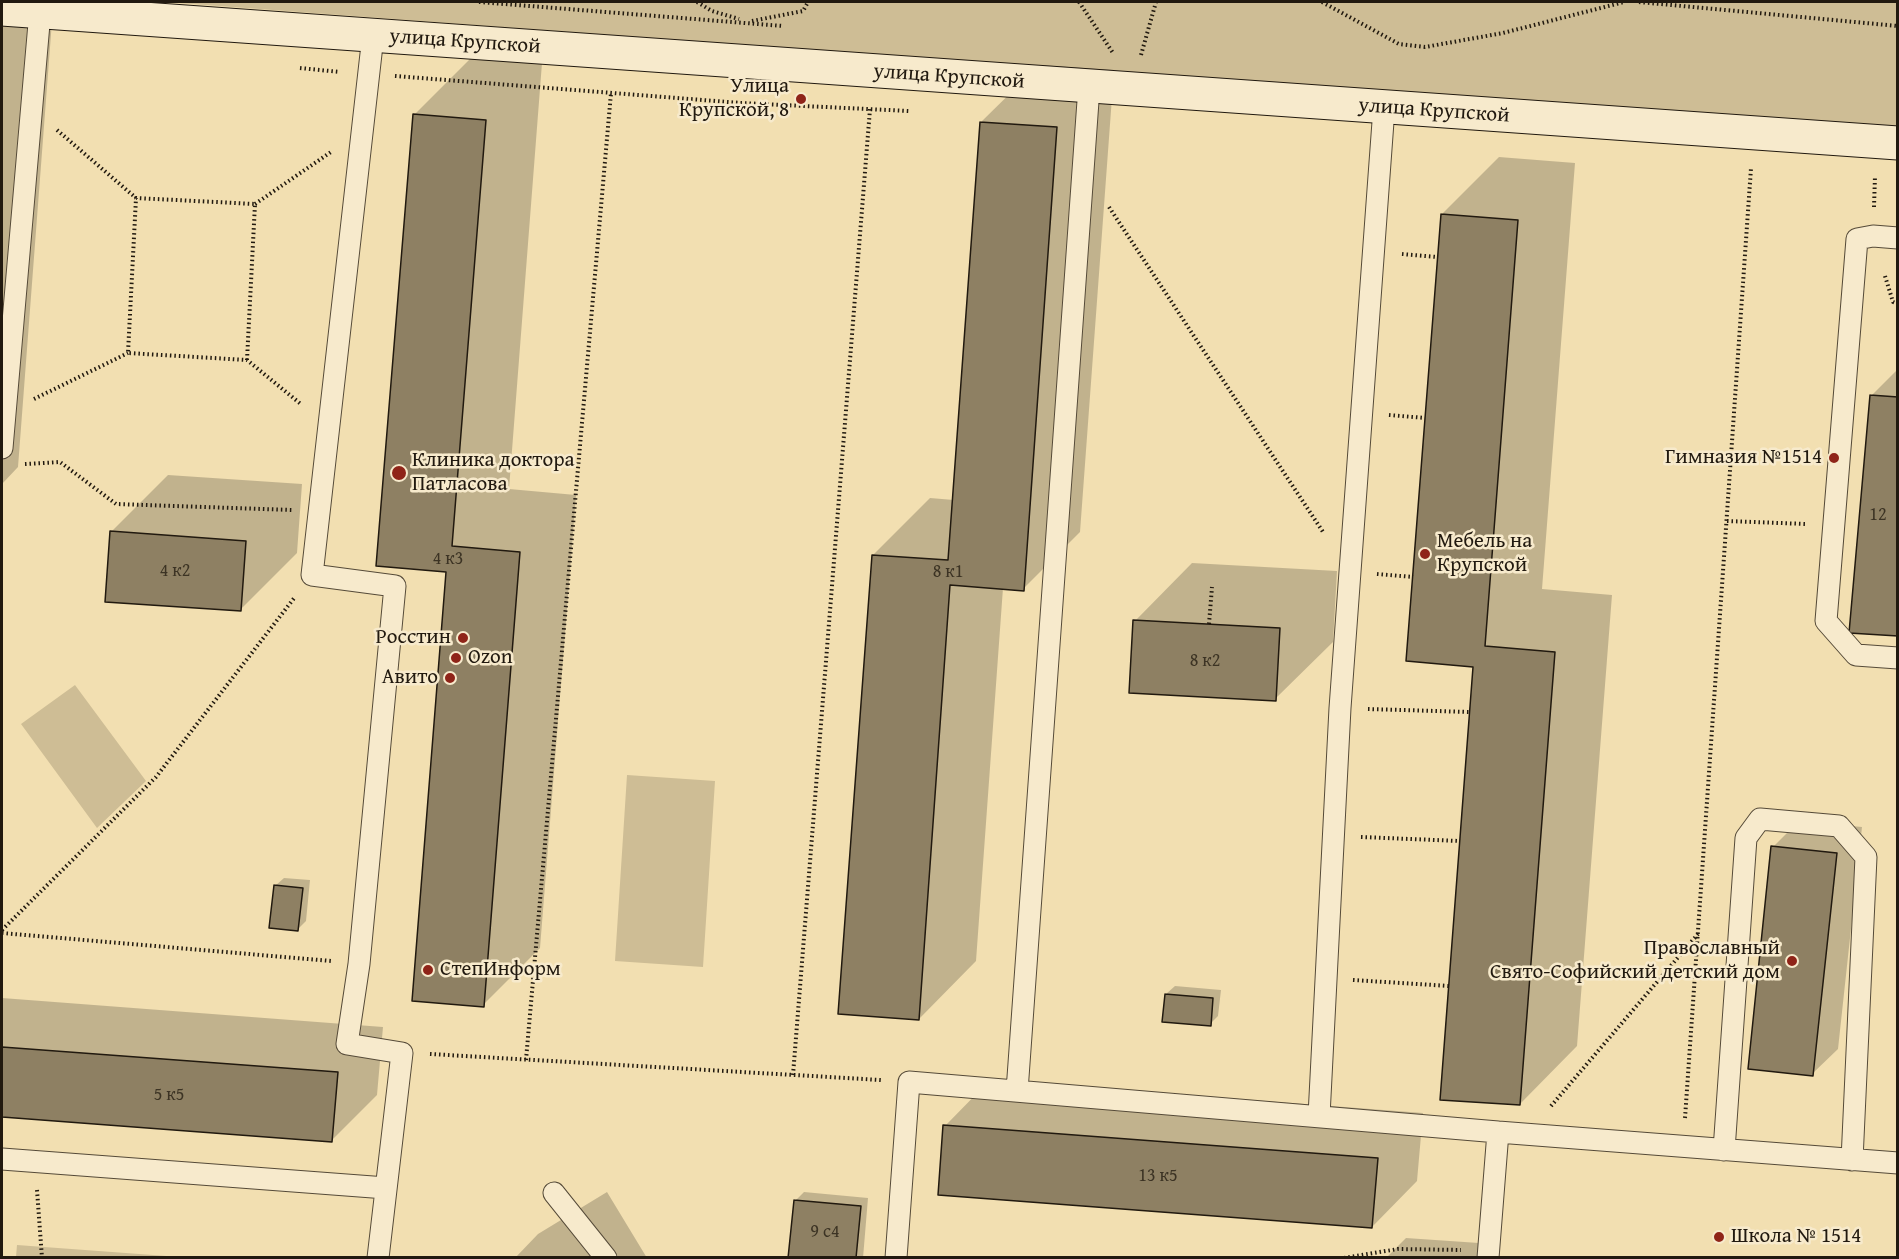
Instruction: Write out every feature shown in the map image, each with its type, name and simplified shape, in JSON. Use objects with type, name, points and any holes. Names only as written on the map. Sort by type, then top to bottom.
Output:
[{"type":"street","name":"улица Крупской","points":[[2,9],[1898,143]]},
{"type":"lane","points":[[7,457],[5,413],[40,12]]},
{"type":"lane","points":[[373,36],[312,575],[395,586],[359,964],[347,1044],[402,1053],[378,1257]]},
{"type":"lane","points":[[1017,1091],[1089,87]]},
{"type":"lane","points":[[1319,1116],[1340,708],[1384,108]]},
{"type":"lane","points":[[1898,238],[1873,236],[1857,239],[1826,621],[1856,655],[1898,658]]},
{"type":"lane","points":[[1724,1150],[1746,838],[1760,819],[1839,826],[1866,857],[1852,1160]]},
{"type":"lane","points":[[896,1257],[909,1082],[1898,1163]]},
{"type":"lane","points":[[1488,1254],[1498,1132]]},
{"type":"lane","points":[[2,1159],[386,1188]]},
{"type":"lane","points":[[554,1194],[606,1257]]},
{"type":"path","points":[[697,2],[712,11],[749,22],[803,11],[808,2]]},
{"type":"path","points":[[1079,2],[1114,54]]},
{"type":"path","points":[[1140,56],[1156,2]]},
{"type":"path","points":[[1322,2],[1399,44],[1425,47],[1503,33],[1624,2]]},
{"type":"path","points":[[1640,2],[1898,26]]},
{"type":"path","points":[[526,1060],[611,93]]},
{"type":"path","points":[[31,108],[136,198],[255,204],[362,130]]},
{"type":"path","points":[[793,1075],[870,109]]},
{"type":"path","points":[[1683,1146],[1751,164]]},
{"type":"path","points":[[1083,168],[1349,572]]},
{"type":"path","points":[[128,353],[136,198]]},
{"type":"path","points":[[247,360],[255,204]]},
{"type":"path","points":[[1374,252],[1437,257]]},
{"type":"path","points":[[5,413],[128,353],[247,360],[329,427]]},
{"type":"path","points":[[7,457],[60,462],[116,504],[319,511]]},
{"type":"path","points":[[1726,521],[1834,525]]},
{"type":"path","points":[[2,931],[156,777],[312,575]]},
{"type":"path","points":[[1209,624],[1212,586]]},
{"type":"path","points":[[1340,708],[1470,712]]},
{"type":"path","points":[[1333,835],[1460,842]]},
{"type":"path","points":[[2,931],[359,964]]},
{"type":"path","points":[[1527,1134],[1698,934]]},
{"type":"path","points":[[1326,978],[1449,986]]},
{"type":"path","points":[[402,1053],[909,1082]]},
{"type":"path","points":[[36,1161],[42,1257]]},
{"type":"path","points":[[1344,1257],[1398,1249],[1488,1254]]},
{"type":"shaded area","points":[[165,2],[1897,2],[1897,131],[1243,82]]},
{"type":"shaded area","points":[[75,685],[146,781],[97,828],[21,724]]},
{"type":"shaded area","points":[[627,775],[715,781],[703,967],[615,961]]},
{"type":"shaded area","points":[[17,1245],[180,1257],[16,1257]]},
{"type":"building","points":[[413,114],[486,120],[452,546],[520,552],[484,1007],[412,1001],[446,572],[376,566]]},
{"type":"building","points":[[980,122],[1057,127],[1024,591],[950,585],[919,1020],[838,1014],[872,555],[948,560]]},
{"type":"building","points":[[1441,214],[1518,220],[1485,646],[1555,652],[1520,1105],[1440,1100],[1473,667],[1406,661]]},
{"type":"building","points":[[1870,395],[1898,397],[1898,636],[1849,633]]},
{"type":"building","points":[[110,531],[246,541],[241,611],[105,602]]},
{"type":"building","points":[[1133,620],[1280,628],[1276,701],[1129,693]]},
{"type":"building","name":"Православный Свято-Софийский детский дом","points":[[1771,846],[1837,853],[1813,1076],[1748,1069]]},
{"type":"building","points":[[274,885],[303,888],[298,931],[269,928]]},
{"type":"building","points":[[1165,994],[1213,998],[1211,1026],[1162,1022]]},
{"type":"building","points":[[2,1047],[338,1072],[332,1142],[2,1117]]},
{"type":"building","points":[[943,1125],[1378,1158],[1372,1228],[938,1195]]},
{"type":"building","points":[[794,1200],[861,1206],[856,1258],[788,1258]]},
{"type":"place","name":"Улица Крупской, 8","points":[[801,99]]},
{"type":"place","name":"Гимназия №1514","points":[[1834,458]]},
{"type":"place","name":"Клиника доктора Патласова","points":[[399,473]]},
{"type":"place","name":"Мебель на Крупской","points":[[1425,554]]},
{"type":"place","name":"Росстин","points":[[463,638]]},
{"type":"place","name":"Ozon","points":[[456,658]]},
{"type":"place","name":"Авито","points":[[450,678]]},
{"type":"place","name":"Православный Свято-Софийский детский дом","points":[[1792,961]]},
{"type":"place","name":"СтепИнформ","points":[[428,970]]},
{"type":"place","name":"Школа № 1514","points":[[1719,1237]]}]
